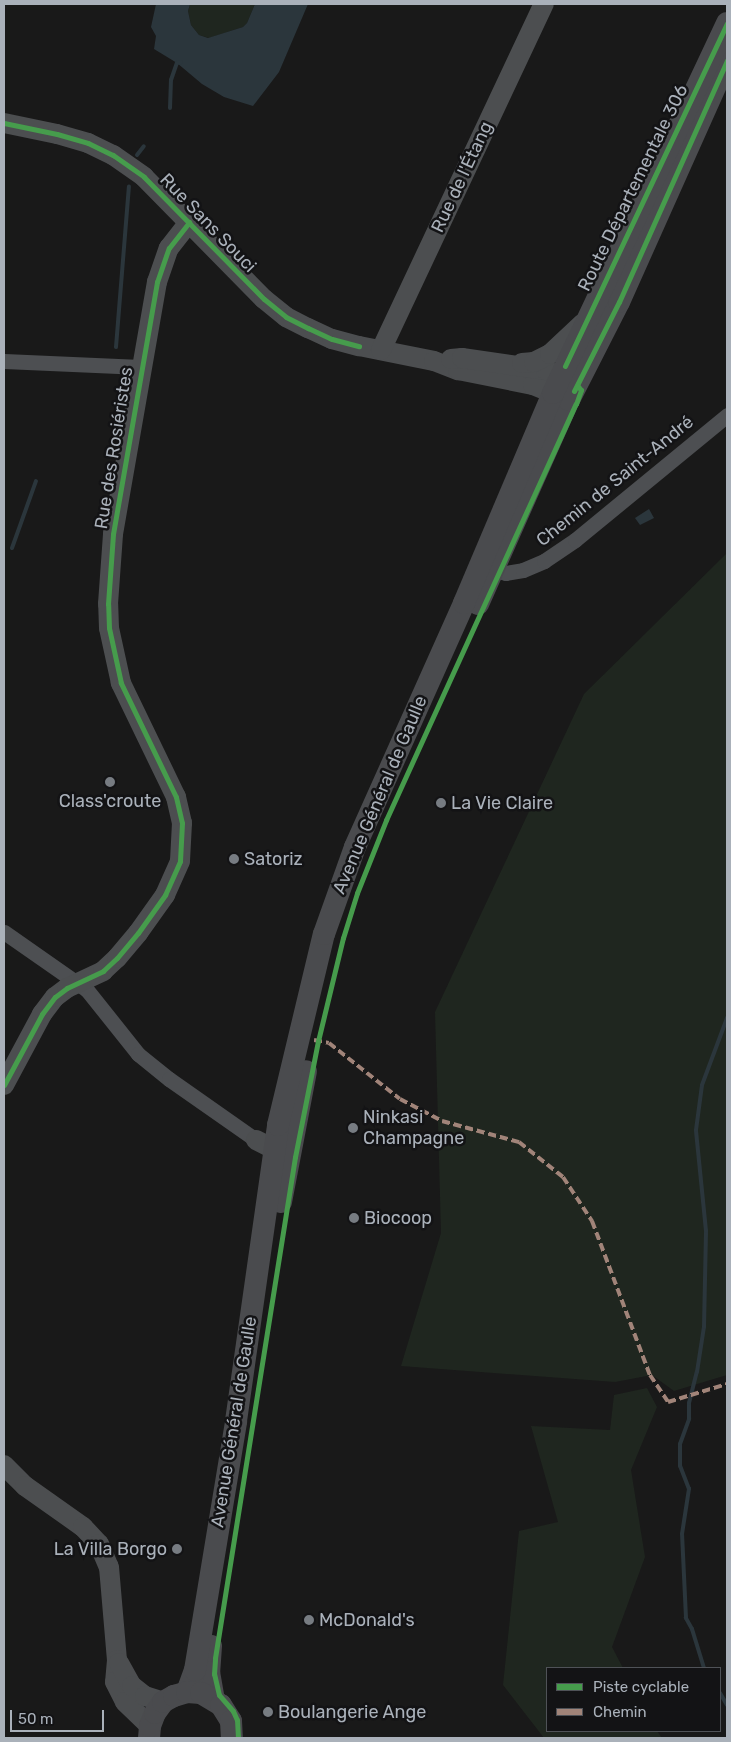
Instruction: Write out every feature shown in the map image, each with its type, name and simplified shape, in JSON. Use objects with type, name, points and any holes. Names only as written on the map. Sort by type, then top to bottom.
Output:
[{"type":"main road","name":"Route Départementale 306","points":[[486,567],[565,384],[586,320],[727,24]]},
{"type":"main road","name":"Route Départementale 306","points":[[565,384],[619,302],[727,60]]},
{"type":"main road","name":"Avenue Général de Gaulle","points":[[187,1692],[195,1670],[236,1421],[273,1149],[324,934],[346,868],[389,768],[464,603],[486,567]]},
{"type":"main road","name":"Avenue Général de Gaulle","points":[[214,1699],[209,1672],[209,1658],[246,1440],[278,1219],[273,1149]]},
{"type":"main road","points":[[150,1732],[155,1713],[163,1702],[187,1692],[201,1693],[214,1699],[227,1712],[231,1721],[232,1738]]},
{"type":"street","name":"Rue de l'Étang","points":[[381,350],[544,4]]},
{"type":"street","name":"Rue Sans Souci","points":[[4,123],[57,134],[88,143],[113,155],[144,177],[264,299],[286,317],[332,339],[434,360],[458,370],[533,385],[565,384]]},
{"type":"street","name":"Rue des Rosiéristes","points":[[4,1085],[42,1014],[55,997],[77,983],[103,971],[138,933],[165,895],[180,861],[183,843],[182,822],[176,796],[121,682],[109,628],[113,534],[137,402],[141,367],[162,266],[169,248],[190,222]]},
{"type":"street","points":[[507,364],[534,362],[550,354],[586,320]]},
{"type":"street","name":"Rue Sans Souci","points":[[434,360],[462,358],[546,370],[565,384]]},
{"type":"street","points":[[4,362],[141,367]]},
{"type":"street","name":"Chemin de Saint-André","points":[[486,567],[506,573],[523,570],[544,562],[576,540],[727,415]]},
{"type":"street","points":[[4,932],[93,996],[138,1054],[169,1079],[273,1149]]},
{"type":"street","points":[[4,1465],[25,1486],[83,1527],[99,1544],[109,1567],[117,1660],[115,1682],[126,1702],[150,1732]]},
{"type":"street","points":[[117,1660],[132,1686],[145,1696],[163,1702]]},
{"type":"shaded area","points":[[156,4],[190,4],[188,11],[191,25],[199,35],[208,38],[243,27],[247,23],[255,4],[308,4],[279,72],[253,106],[224,97],[202,84],[177,63],[154,49],[156,36],[151,27]]},
{"type":"shaded area","points":[[190,4],[255,4],[247,23],[243,27],[209,38],[199,35],[191,25],[188,11]]},
{"type":"shaded area","points":[[649,509],[654,518],[640,525],[635,518]]},
{"type":"shaded area","points":[[727,553],[727,1375],[674,1391],[652,1375],[615,1382],[401,1366],[441,1233],[435,1012],[584,694]]},
{"type":"shaded area","points":[[647,1388],[657,1407],[631,1470],[645,1557],[612,1647],[622,1667],[546,1667],[546,1732],[658,1732],[662,1738],[544,1738],[503,1685],[519,1531],[558,1522],[531,1426],[610,1430],[614,1395]]},
{"type":"waterway","points":[[170,108],[171,80],[177,63],[181,62]]},
{"type":"waterway","points":[[137,155],[144,146]]},
{"type":"waterway","points":[[116,347],[129,187]]},
{"type":"waterway","points":[[12,548],[36,481]]},
{"type":"waterway","points":[[704,1667],[692,1629],[686,1618],[682,1534],[689,1489],[680,1466],[680,1444],[689,1419],[689,1403],[697,1372],[704,1327],[706,1231],[696,1130],[702,1085],[727,1018]]},
{"type":"waterway","points":[[721,1695],[727,1705]]},
{"type":"marked path","points":[[314,1040],[329,1043],[400,1099],[442,1121],[519,1142],[563,1177],[592,1221],[650,1375],[668,1402],[727,1384]]},
{"type":"cycle path","points":[[565,366],[727,23]]},
{"type":"cycle path","points":[[574,391],[619,302],[727,60]]},
{"type":"cycle path","points":[[4,123],[57,134],[88,143],[113,155],[144,177],[264,299],[286,317],[332,339],[359,346]]},
{"type":"cycle path","points":[[4,1085],[42,1014],[55,997],[67,988],[103,971],[117,958],[138,933],[165,895],[180,861],[182,823],[176,797],[121,683],[109,628],[108,604],[113,534],[157,282],[169,248],[189,222]]},
{"type":"cycle path","points":[[238,1738],[237,1720],[233,1711],[219,1695],[214,1674],[215,1658],[295,1157],[318,1041],[343,938],[357,893],[386,820],[576,404],[581,390],[577,385]]},
{"type":"place","name":"Class'croute","points":[[110,782]]},
{"type":"place","name":"La Vie Claire","points":[[441,803]]},
{"type":"place","name":"Satoriz","points":[[234,859]]},
{"type":"place","name":"Ninkasi Champagne","points":[[353,1128]]},
{"type":"place","name":"Biocoop","points":[[354,1218]]},
{"type":"place","name":"La Villa Borgo","points":[[177,1549]]},
{"type":"place","name":"McDonald's","points":[[309,1620]]},
{"type":"place","name":"Boulangerie Ange","points":[[268,1712]]}]
